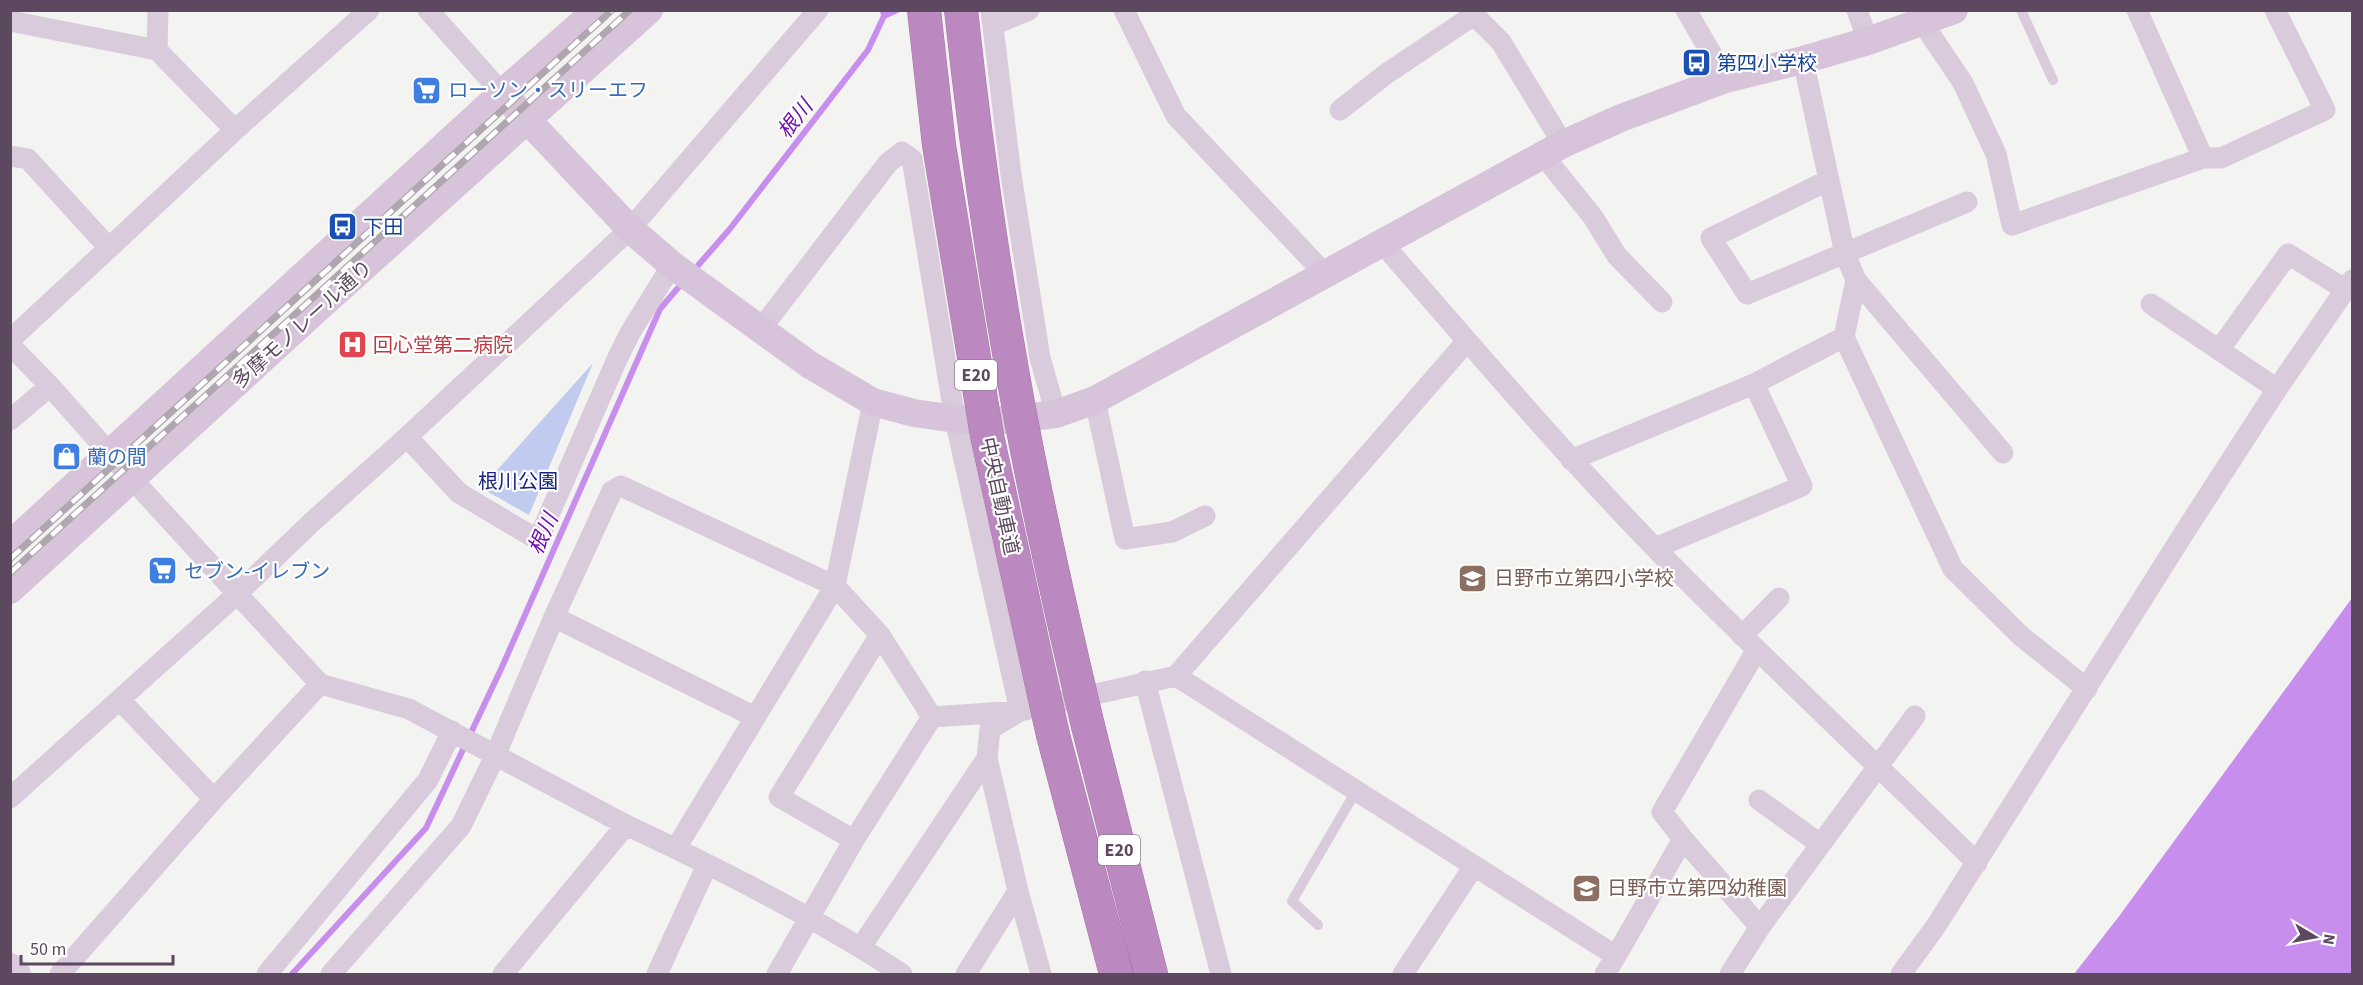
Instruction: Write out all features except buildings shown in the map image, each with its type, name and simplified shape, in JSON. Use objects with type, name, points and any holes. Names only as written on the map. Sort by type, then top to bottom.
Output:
[{"type":"highway","name":"中央自動車道","points":[[924,10],[939,145],[987,436],[1053,735],[1116,975]]},
{"type":"highway","name":"中央自動車道","points":[[961,10],[976,145],[1012,371],[1050,564],[1151,975]]},
{"type":"main road","name":"多摩モノレール通り","points":[[10,545],[502,93],[597,10]]},
{"type":"main road","name":"多摩モノレール通り","points":[[10,590],[649,10]]},
{"type":"main road","points":[[502,93],[630,229],[685,275],[810,365],[873,402],[914,413],[955,418],[1006,420],[1056,414],[1095,400],[1553,150],[1640,111],[1726,79],[1868,41],[1954,10]]},
{"type":"street","points":[[157,50],[158,10]]},
{"type":"street","points":[[10,340],[235,130],[369,10]]},
{"type":"street","points":[[428,10],[502,93]]},
{"type":"street","points":[[10,798],[237,594],[630,229],[818,10]]},
{"type":"street","points":[[1029,10],[992,18],[1011,176],[1040,357],[1056,414]]},
{"type":"street","points":[[1124,10],[1176,116],[1325,273]]},
{"type":"street","points":[[1686,10],[1726,79]]},
{"type":"street","points":[[1857,10],[1868,41]]},
{"type":"street","points":[[2137,10],[2203,158]]},
{"type":"street","points":[[1922,22],[1963,83],[1996,154],[2012,225],[2203,158],[2221,158],[2325,110],[2275,10]]},
{"type":"street","points":[[1340,110],[1386,74],[1474,15],[1501,42],[1553,150],[1617,256],[1662,302]]},
{"type":"street","points":[[15,18],[157,50],[235,130]]},
{"type":"street","points":[[1803,60],[1845,254],[1856,280],[2003,453]]},
{"type":"street","points":[[760,330],[888,163],[902,152],[912,159],[955,418],[1020,711]]},
{"type":"street","points":[[10,156],[28,159],[109,248]]},
{"type":"street","points":[[1829,180],[1711,238],[1747,294],[1967,202]]},
{"type":"street","points":[[1382,243],[1571,460],[1655,548],[1749,644],[1878,765],[1977,863]]},
{"type":"street","points":[[1901,975],[1977,863],[2277,389],[2349,285],[2288,254],[2219,350]]},
{"type":"street","points":[[407,437],[459,493],[538,540],[630,333],[685,275]]},
{"type":"street","points":[[1856,280],[1844,337],[1953,569],[2021,636],[2087,689]]},
{"type":"street","points":[[2151,304],[2277,389]]},
{"type":"street","points":[[1571,460],[1754,384],[1844,337]]},
{"type":"street","points":[[932,717],[1020,711],[1145,681],[1176,676],[1467,341]]},
{"type":"street","points":[[10,345],[50,386],[320,684],[409,709],[626,825],[676,848],[810,918],[861,947],[902,975]]},
{"type":"street","points":[[1655,548],[1802,486],[1754,384]]},
{"type":"street","points":[[10,420],[50,386]]},
{"type":"street","points":[[1095,400],[1125,539],[1172,532],[1205,516]]},
{"type":"street","points":[[676,848],[835,586],[873,402]]},
{"type":"street","points":[[331,975],[461,826],[490,752],[612,491],[621,486],[835,586],[880,636],[932,717]]},
{"type":"street","points":[[1760,927],[1662,812],[1749,644],[1779,598]]},
{"type":"street","points":[[554,617],[755,717]]},
{"type":"street","points":[[854,840],[779,797],[880,636]]},
{"type":"street","points":[[1176,676],[1616,956]]},
{"type":"street","points":[[1145,681],[1221,975]]},
{"type":"street","points":[[60,975],[214,799],[320,684]]},
{"type":"street","points":[[120,700],[214,799]]},
{"type":"street","points":[[1020,711],[990,729],[987,758],[1018,891],[1041,975]]},
{"type":"street","points":[[1730,975],[1760,927],[1915,716]]},
{"type":"street","points":[[777,975],[854,840],[932,717]]},
{"type":"street","points":[[267,975],[428,780],[456,733]]},
{"type":"street","points":[[861,947],[987,758]]},
{"type":"street","points":[[1758,800],[1820,844]]},
{"type":"street","points":[[502,975],[626,825]]},
{"type":"street","points":[[1605,975],[1683,839]]},
{"type":"street","points":[[657,975],[707,865]]},
{"type":"street","points":[[1403,975],[1474,866]]},
{"type":"street","points":[[966,975],[1018,891]]},
{"type":"street","points":[[10,966],[18,975]]},
{"type":"lane","points":[[2021,10],[2053,80]]},
{"type":"lane","points":[[1318,925],[1292,901],[1356,791]]},
{"type":"green space","name":"根川公園","points":[[593,363],[529,515],[481,488]]},
{"type":"shaded area","points":[[2352,598],[2352,974],[2074,974],[2120,915]]},
{"type":"waterway","name":"根川","points":[[694,270],[729,230],[868,50],[884,16],[883,10]]},
{"type":"waterway","points":[[884,16],[897,10]]},
{"type":"waterway","name":"根川","points":[[292,974],[426,828],[502,667],[660,309],[683,282]]},
{"type":"railway","points":[[10,559],[612,10]]},
{"type":"railway","points":[[10,573],[630,10]]},
{"type":"place","name":"第四小学校","points":[[1696,63]]},
{"type":"place","name":"ローソン・スリーエフ","points":[[427,90]]},
{"type":"place","name":"下田","points":[[342,227]]},
{"type":"place","name":"回心堂第二病院","points":[[352,345]]},
{"type":"place","name":"蘭の間","points":[[66,457]]},
{"type":"place","name":"セブン-イレブン","points":[[163,571]]},
{"type":"place","name":"日野市立第四小学校","points":[[1473,578]]},
{"type":"place","name":"日野市立第四幼稚園","points":[[1586,888]]}]
